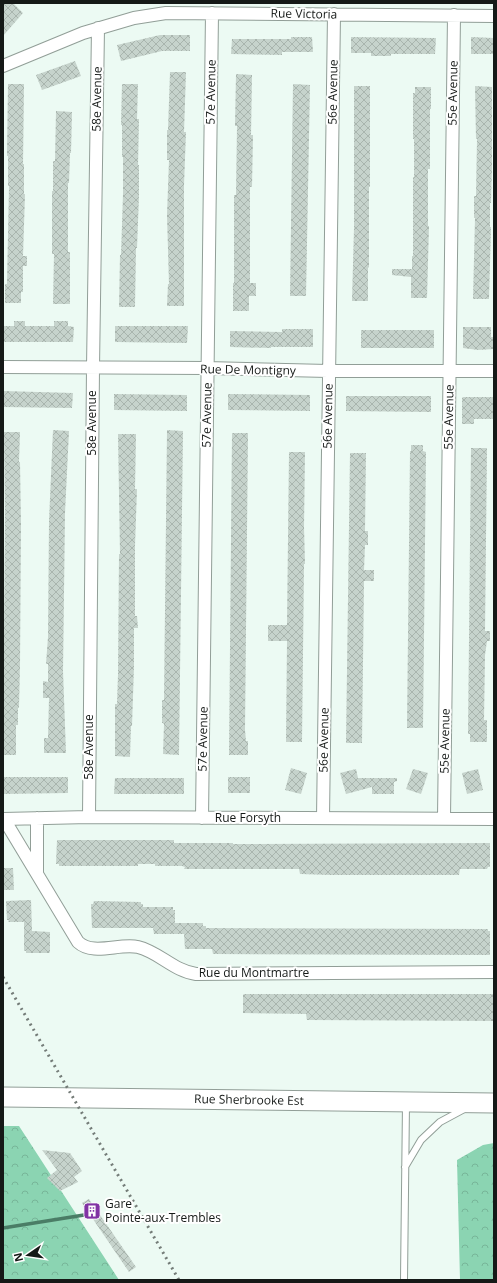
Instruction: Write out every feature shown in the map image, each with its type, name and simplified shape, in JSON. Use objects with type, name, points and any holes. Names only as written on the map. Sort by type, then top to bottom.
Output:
[{"type":"main road","name":"Rue Sherbrooke Est","points":[[3,1097],[485,1103]]},
{"type":"street","name":"Rue Victoria","points":[[3,66],[98,28],[134,18],[166,13],[494,16]]},
{"type":"street","name":"57e Avenue","points":[[202,818],[212,13]]},
{"type":"street","name":"56e Avenue","points":[[323,818],[334,14]]},
{"type":"street","name":"55e Avenue","points":[[444,818],[454,15]]},
{"type":"street","name":"58e Avenue","points":[[89,817],[98,28]]},
{"type":"street","name":"Rue De Montigny","points":[[3,367],[207,368],[328,371],[494,371]]},
{"type":"street","name":"Rue Forsyth","points":[[3,819],[89,817],[494,819]]},
{"type":"street","points":[[37,874],[38,818]]},
{"type":"street","name":"Rue du Montmartre","points":[[3,819],[78,942],[84,947],[138,947],[188,973],[204,974],[494,972]]},
{"type":"lane","points":[[404,1280],[406,1102]]},
{"type":"lane","points":[[405,1168],[421,1140],[440,1122],[485,1103]]},
{"type":"green space","points":[[3,1126],[19,1126],[119,1280],[3,1280]]},
{"type":"green space","points":[[494,1143],[494,1280],[460,1280],[457,1160],[483,1145]]},
{"type":"building","points":[[3,3],[13,3],[23,13],[3,36]]},
{"type":"building","points":[[160,35],[190,35],[190,51],[162,51],[121,61],[117,45]]},
{"type":"building","points":[[291,37],[312,37],[313,52],[282,52],[282,55],[231,54],[232,39],[291,39]]},
{"type":"building","points":[[351,37],[436,38],[435,54],[391,54],[391,56],[371,56],[371,53],[351,53]]},
{"type":"building","points":[[471,37],[494,38],[494,54],[471,54]]},
{"type":"building","points":[[75,61],[81,76],[42,90],[36,75]]},
{"type":"building","points":[[170,72],[186,72],[184,132],[186,132],[184,185],[184,306],[167,306],[169,284],[167,215],[169,160],[167,160],[167,130]]},
{"type":"building","points":[[236,74],[252,75],[251,135],[253,135],[252,187],[250,187],[250,283],[256,283],[256,296],[249,296],[249,311],[233,311],[234,195],[236,195],[237,126],[235,126]]},
{"type":"building","points":[[8,84],[24,84],[23,164],[25,194],[23,256],[27,256],[27,266],[23,266],[23,292],[21,292],[21,303],[5,303],[5,284],[7,284],[9,186],[7,156]]},
{"type":"building","points":[[122,84],[138,84],[137,119],[139,119],[139,196],[135,307],[119,307],[123,194],[121,125]]},
{"type":"building","points":[[293,84],[310,85],[306,296],[290,296]]},
{"type":"building","points":[[354,86],[370,86],[368,301],[352,301],[354,228]]},
{"type":"building","points":[[475,86],[492,87],[489,299],[473,299],[475,218],[474,196],[476,196],[477,139]]},
{"type":"building","points":[[415,87],[431,87],[430,169],[428,169],[429,226],[427,298],[411,298],[411,277],[392,275],[392,269],[412,269],[414,177],[413,93],[415,93]]},
{"type":"building","points":[[56,111],[72,112],[71,153],[68,183],[70,304],[53,304],[54,254],[52,254],[52,191],[53,161],[55,161]]},
{"type":"building","points":[[14,321],[25,321],[25,326],[54,326],[54,321],[68,321],[68,326],[74,327],[73,342],[3,342],[3,326],[14,326]]},
{"type":"building","points":[[115,326],[188,326],[187,343],[115,342]]},
{"type":"building","points":[[463,327],[491,327],[491,337],[494,337],[494,349],[478,350],[463,348]]},
{"type":"building","points":[[282,329],[313,329],[313,347],[230,347],[230,331],[282,332]]},
{"type":"building","points":[[361,330],[434,330],[434,348],[361,348]]},
{"type":"building","points":[[3,391],[73,393],[72,408],[3,407]]},
{"type":"building","points":[[114,394],[187,395],[187,411],[114,410]]},
{"type":"building","points":[[228,394],[310,395],[310,411],[228,410]]},
{"type":"building","points":[[346,396],[431,396],[431,412],[346,411]]},
{"type":"building","points":[[463,397],[494,397],[494,419],[474,419],[474,424],[462,424]]},
{"type":"building","points":[[53,430],[69,431],[65,513],[63,671],[66,753],[44,753],[44,738],[48,738],[49,698],[43,698],[43,681],[48,682],[48,664],[46,664],[48,637],[49,521]]},
{"type":"building","points":[[167,430],[183,431],[179,755],[163,754],[164,724],[162,723],[162,700],[164,700]]},
{"type":"building","points":[[4,432],[20,432],[20,665],[18,725],[16,725],[16,755],[3,755],[5,514]]},
{"type":"building","points":[[232,433],[248,433],[245,730],[246,741],[248,741],[248,755],[229,755]]},
{"type":"building","points":[[118,434],[136,434],[135,489],[137,489],[135,616],[137,616],[138,628],[134,628],[130,757],[115,756],[115,704],[117,704],[118,674],[120,554]]},
{"type":"building","points":[[411,445],[423,445],[423,451],[426,452],[423,728],[407,728]]},
{"type":"building","points":[[471,448],[487,448],[485,631],[490,631],[490,641],[487,641],[485,655],[484,720],[487,720],[487,742],[470,742],[470,734],[468,734]]},
{"type":"building","points":[[289,452],[305,452],[302,742],[286,742],[287,641],[268,641],[268,625],[287,625]]},
{"type":"building","points":[[350,453],[366,453],[365,531],[368,531],[368,545],[365,545],[364,570],[374,570],[374,581],[364,581],[362,743],[346,743]]},
{"type":"building","points":[[291,768],[307,773],[301,794],[285,790]]},
{"type":"building","points":[[356,769],[358,778],[397,778],[397,781],[394,782],[394,794],[372,794],[372,787],[346,794],[340,773]]},
{"type":"building","points":[[413,769],[428,773],[421,794],[406,789]]},
{"type":"building","points":[[478,769],[483,790],[467,794],[462,773]]},
{"type":"building","points":[[3,777],[68,777],[68,793],[3,794]]},
{"type":"building","points":[[228,777],[250,777],[250,793],[228,793]]},
{"type":"building","points":[[115,778],[184,778],[184,794],[114,794]]},
{"type":"building","points":[[57,840],[174,840],[174,843],[233,844],[490,843],[490,867],[487,869],[460,869],[459,875],[330,875],[300,874],[299,869],[184,869],[185,867],[182,866],[155,866],[155,864],[138,864],[138,866],[59,866],[59,864],[56,864]]},
{"type":"building","points":[[3,868],[13,868],[14,890],[3,890]]},
{"type":"building","points":[[31,900],[32,931],[50,932],[49,953],[26,953],[26,951],[24,951],[24,922],[8,922],[9,920],[7,920],[6,901]]},
{"type":"building","points":[[94,901],[141,902],[143,907],[173,907],[173,910],[175,910],[175,923],[203,923],[203,926],[206,926],[206,928],[488,929],[488,931],[490,931],[490,955],[213,954],[212,949],[185,949],[184,934],[154,934],[153,928],[92,928],[91,904],[93,904]]},
{"type":"building","points":[[244,994],[494,994],[494,1021],[307,1020],[306,1014],[243,1013]]},
{"type":"building","points":[[42,1150],[70,1153],[82,1171],[74,1177],[78,1182],[60,1191],[47,1178],[57,1170]]},
{"type":"building","points":[[89,1199],[136,1267],[129,1272],[82,1203]]},
{"type":"waterway","points":[[3,1228],[84,1215]]},
{"type":"railway","points":[[3,977],[179,1280]]},
{"type":"place","name":"Gare Pointe-aux-Trembles","points":[[92,1211]]}]
